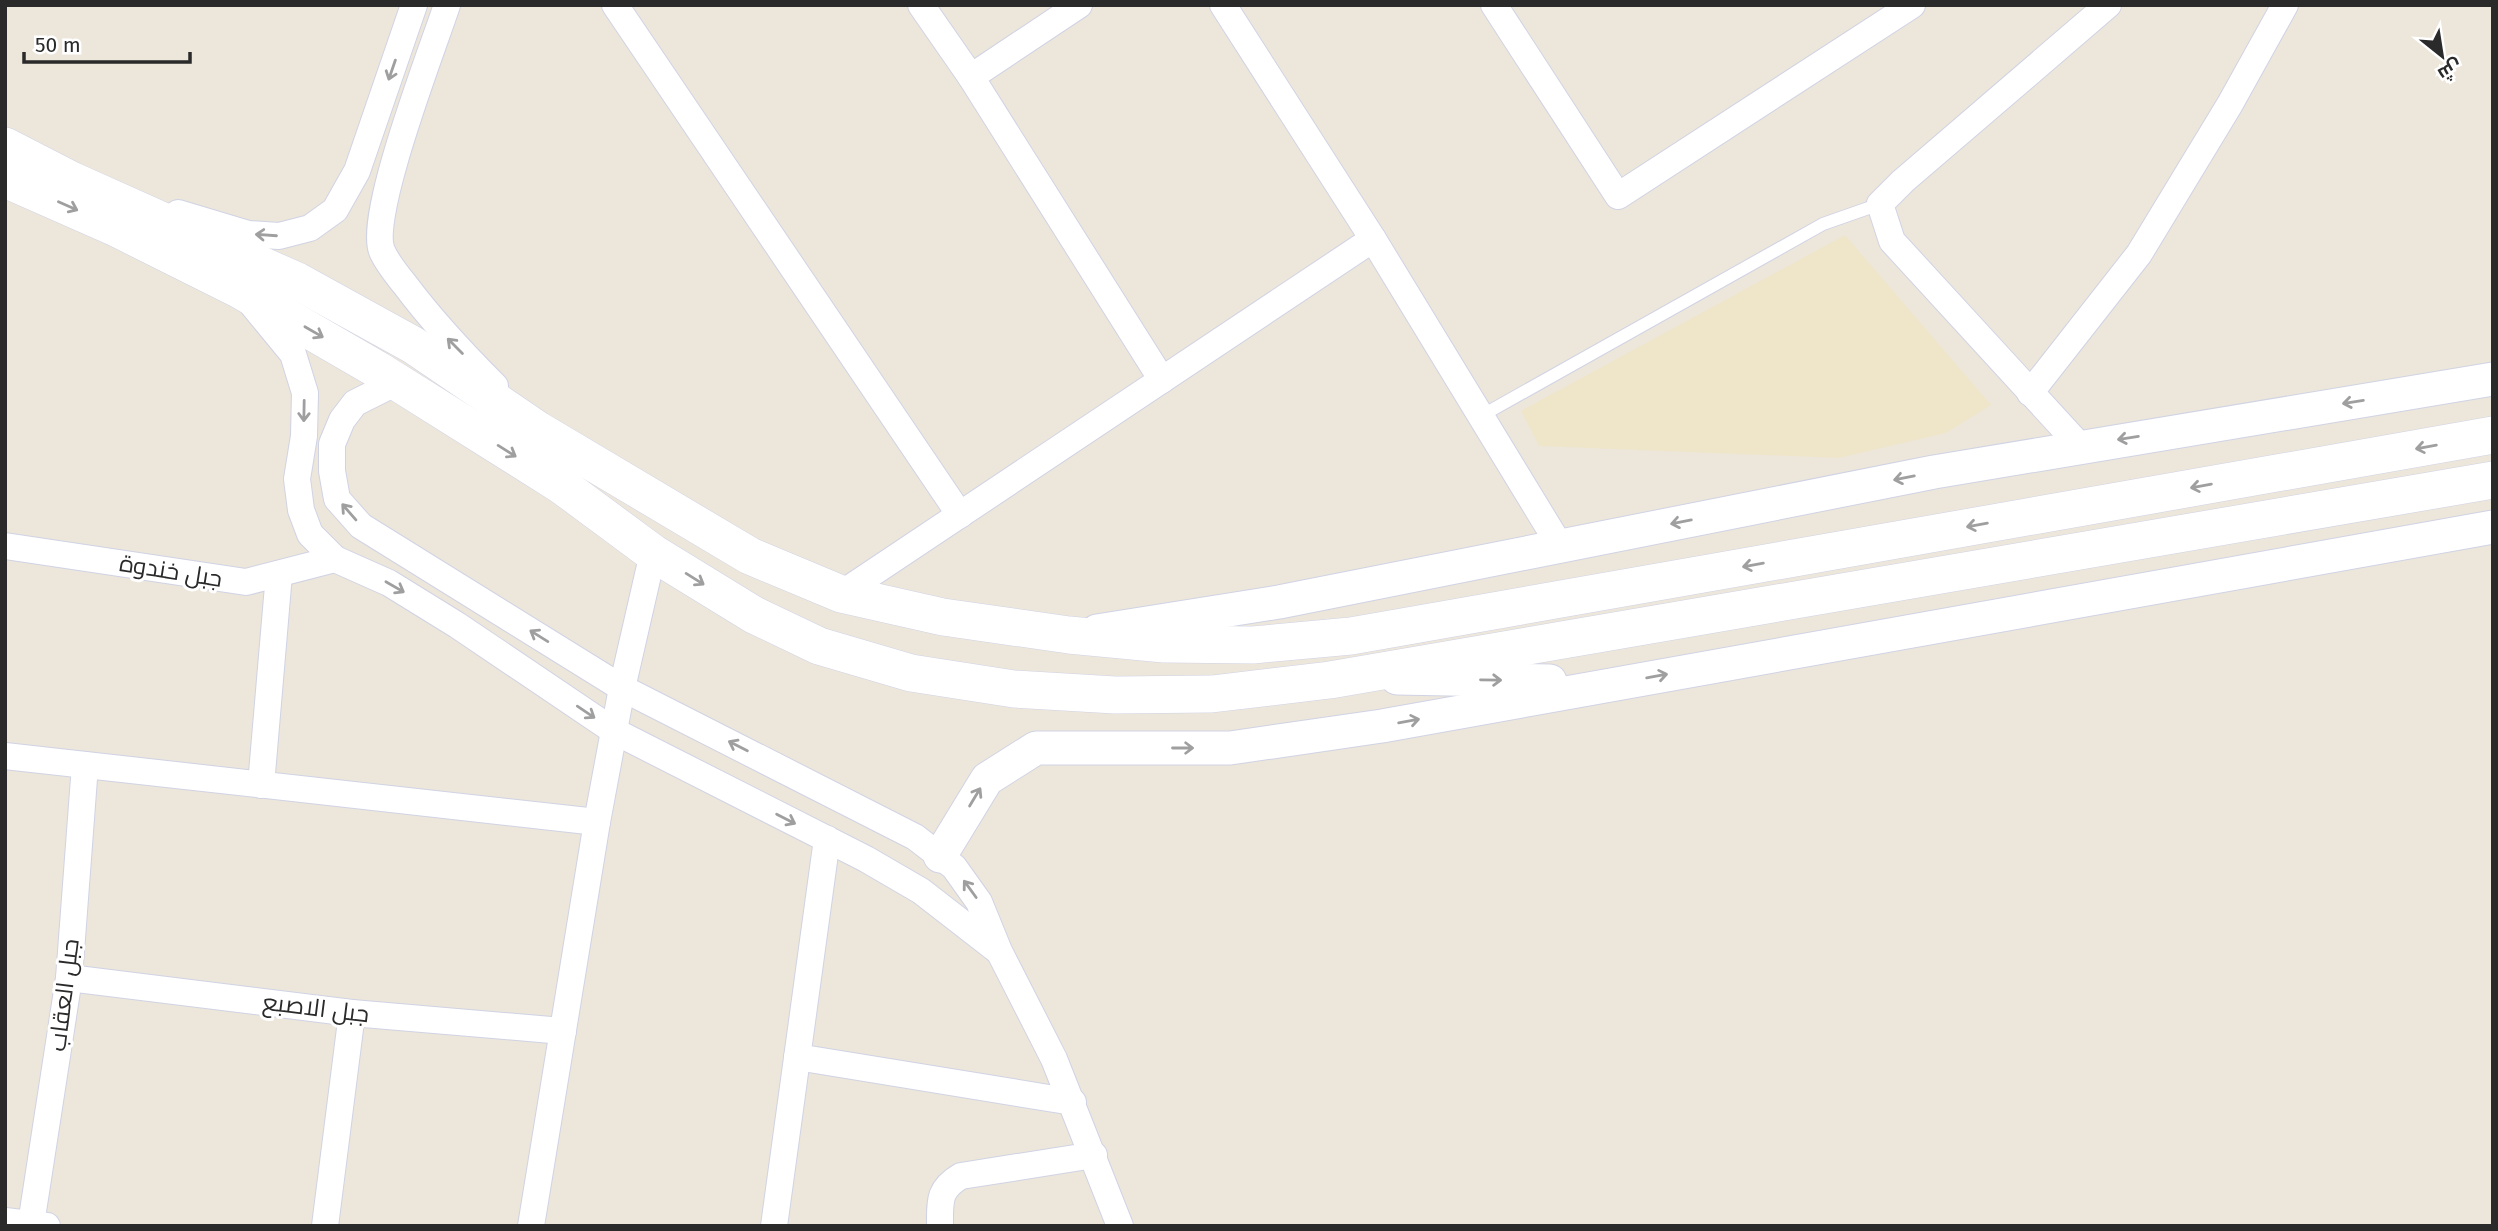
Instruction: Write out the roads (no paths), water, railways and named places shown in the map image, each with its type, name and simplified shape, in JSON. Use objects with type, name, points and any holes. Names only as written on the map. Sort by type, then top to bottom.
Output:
[{"type":"main road","points":[[5,146],[71,180],[297,281],[413,345],[538,429],[750,556],[841,594],[943,617],[1069,635],[1164,644],[1254,645],[1350,636],[2493,435]]},
{"type":"main road","points":[[5,179],[114,227],[240,290],[397,382],[561,485],[653,553],[754,615],[819,646],[911,673],[1014,689],[1115,695],[1212,694],[1349,677],[2493,480]]},
{"type":"street","points":[[71,180],[248,234],[279,236],[310,228],[335,210],[357,171],[414,5]]},
{"type":"street","points":[[447,5],[389,179],[380,222],[381,249],[447,338],[538,429]]},
{"type":"street","points":[[615,5],[960,515]]},
{"type":"street","points":[[921,5],[971,77],[1162,380]]},
{"type":"street","points":[[971,77],[1079,5]]},
{"type":"street","points":[[1223,5],[1373,239],[1560,546]]},
{"type":"street","points":[[1502,8],[1618,195],[1912,5]]},
{"type":"street","points":[[2080,446],[1892,241],[1880,204],[1903,181],[2108,5]]},
{"type":"street","points":[[2029,393],[2139,254],[2230,104],[2285,5]]},
{"type":"street","points":[[841,594],[1373,239]]},
{"type":"street","points":[[240,290],[293,354],[305,393],[304,436],[297,480],[301,510],[310,534],[335,559],[388,583],[457,625],[614,731],[827,839],[921,891],[999,951]]},
{"type":"street","points":[[1069,635],[1279,602],[1934,472],[2493,379]]},
{"type":"street","points":[[397,382],[355,403],[341,420],[331,444],[337,499],[361,526],[622,688],[915,836],[954,867],[979,902],[999,951],[1054,1059],[1120,1226]]},
{"type":"street","points":[[940,856],[987,779],[1036,748],[1230,748],[1382,726],[2493,527]]},
{"type":"street","name":"جبل خندوة","points":[[5,546],[246,582],[335,559]]},
{"type":"street","points":[[531,1226],[597,822],[622,688],[653,553]]},
{"type":"street","points":[[261,785],[279,574]]},
{"type":"street","points":[[1349,677],[1621,682]]},
{"type":"street","points":[[5,756],[597,822]]},
{"type":"street","name":"جبل العقاب","points":[[28,1224],[69,978],[85,765]]},
{"type":"street","points":[[774,1226],[827,839]]},
{"type":"street","name":"جبل الاصبع","points":[[69,978],[352,1013],[563,1031]]},
{"type":"street","points":[[325,1226],[352,1013]]},
{"type":"street","points":[[797,1057],[1073,1102]]},
{"type":"street","points":[[940,1226],[940,1199],[948,1184],[961,1176],[1094,1155]]},
{"type":"lane","points":[[1480,416],[1822,224],[1880,204]]}]
